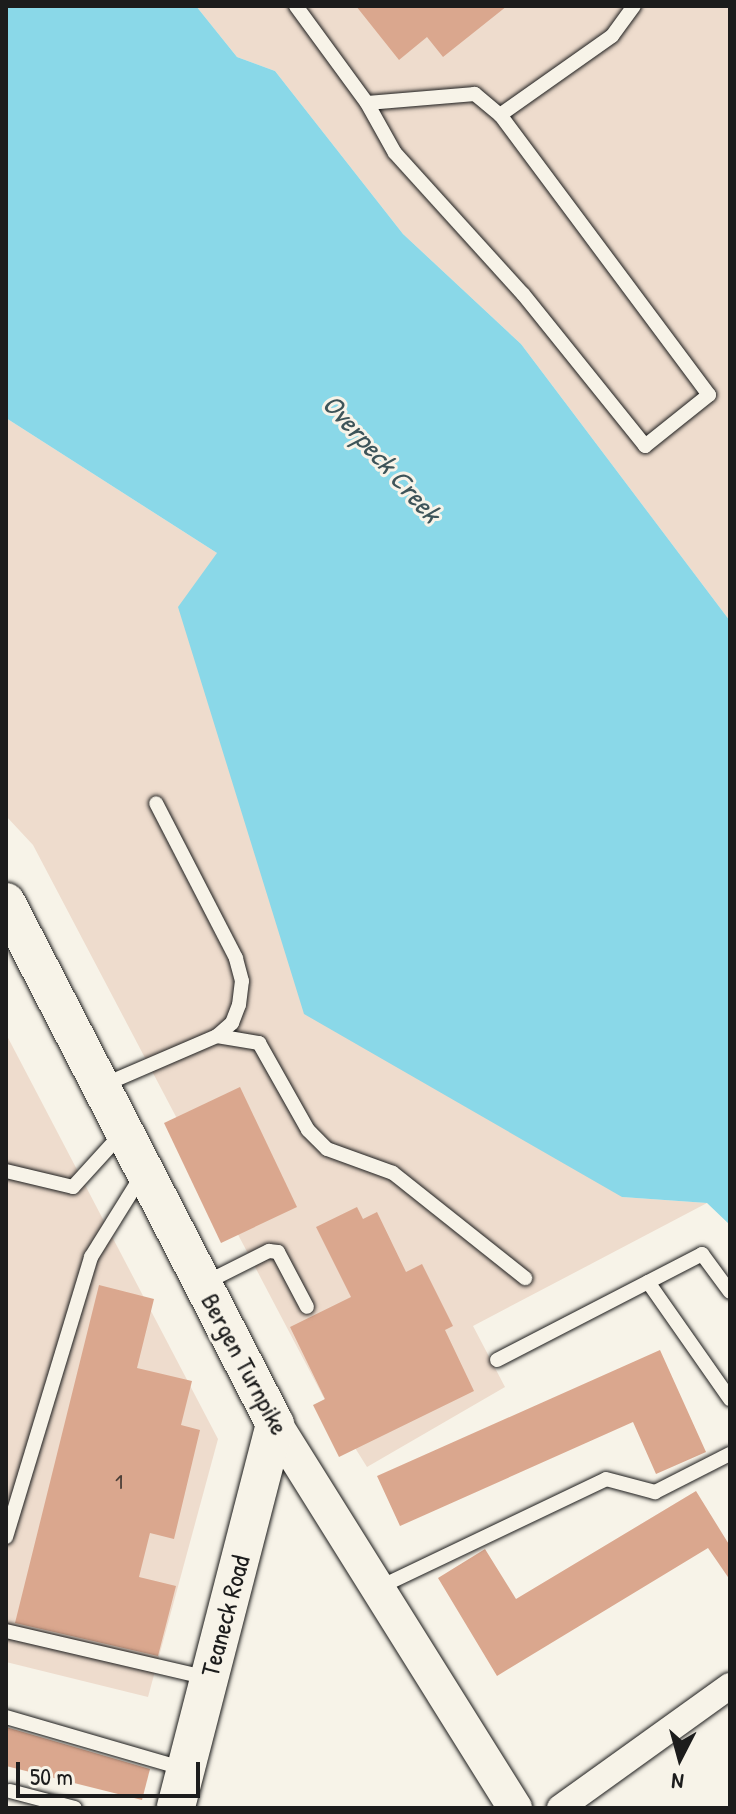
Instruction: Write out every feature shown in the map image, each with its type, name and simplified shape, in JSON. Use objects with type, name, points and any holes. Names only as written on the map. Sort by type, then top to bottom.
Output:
[{"type":"main road","name":"Bergen Turnpike","points":[[9,914],[275,1424]]},
{"type":"main road","name":"Teaneck Road","points":[[176,1808],[275,1424]]},
{"type":"street","name":"Bergen Turnpike","points":[[275,1424],[380,1587],[515,1808]]},
{"type":"street","points":[[560,1808],[726,1697]]},
{"type":"lane","points":[[296,6],[367,103],[395,153],[523,294],[645,446],[709,395],[500,115],[475,94],[367,103]]},
{"type":"lane","points":[[500,115],[612,36],[634,6]]},
{"type":"lane","points":[[101,1087],[217,1036],[232,1023],[239,1005],[242,981],[236,958],[156,803]]},
{"type":"lane","points":[[217,1036],[259,1043],[308,1130],[327,1149],[393,1173],[525,1278]]},
{"type":"lane","points":[[6,1171],[73,1187],[124,1131]]},
{"type":"lane","points":[[6,1537],[64,1329],[91,1257],[144,1172]]},
{"type":"lane","points":[[203,1284],[269,1251],[278,1252],[307,1307]]},
{"type":"lane","points":[[497,1360],[702,1254],[730,1292]]},
{"type":"lane","points":[[648,1282],[730,1399]]},
{"type":"lane","points":[[380,1587],[606,1479],[655,1492],[730,1454]]},
{"type":"lane","points":[[6,1631],[209,1678]]},
{"type":"lane","points":[[6,1717],[186,1769]]},
{"type":"lane","points":[[10,1791],[75,1808]]},
{"type":"shaded area","points":[[196,6],[730,6],[730,621],[521,344],[403,234],[275,71],[237,57]]},
{"type":"shaded area","points":[[6,418],[217,553],[622,1197],[707,1203],[473,1326],[505,1387],[367,1467],[325,1400],[33,845],[6,816]]},
{"type":"shaded area","points":[[6,1034],[218,1439],[148,1697],[6,1662]]},
{"type":"water","name":"Overpeck Creek","points":[[6,6],[196,6],[237,57],[275,71],[403,234],[521,344],[730,621],[730,1225],[707,1203],[622,1197],[304,1014],[178,607],[217,553],[6,418]]},
{"type":"building","points":[[356,6],[507,6],[443,57],[427,37],[399,60]]},
{"type":"building","points":[[240,1087],[297,1207],[221,1243],[164,1123]]},
{"type":"building","points":[[357,1207],[363,1219],[377,1212],[406,1272],[422,1264],[453,1326],[445,1330],[474,1391],[339,1457],[313,1405],[325,1399],[290,1327],[351,1297],[316,1227]]},
{"type":"building","points":[[99,1285],[154,1299],[137,1368],[192,1381],[181,1425],[200,1430],[174,1539],[150,1533],[139,1577],[176,1586],[158,1656],[15,1623]]},
{"type":"building","points":[[660,1350],[706,1452],[656,1474],[633,1422],[400,1526],[377,1476]]},
{"type":"building","points":[[696,1491],[730,1546],[730,1580],[708,1548],[497,1676],[438,1578],[485,1549],[516,1599]]},
{"type":"building","points":[[6,1727],[150,1769],[142,1800],[6,1766]]}]
